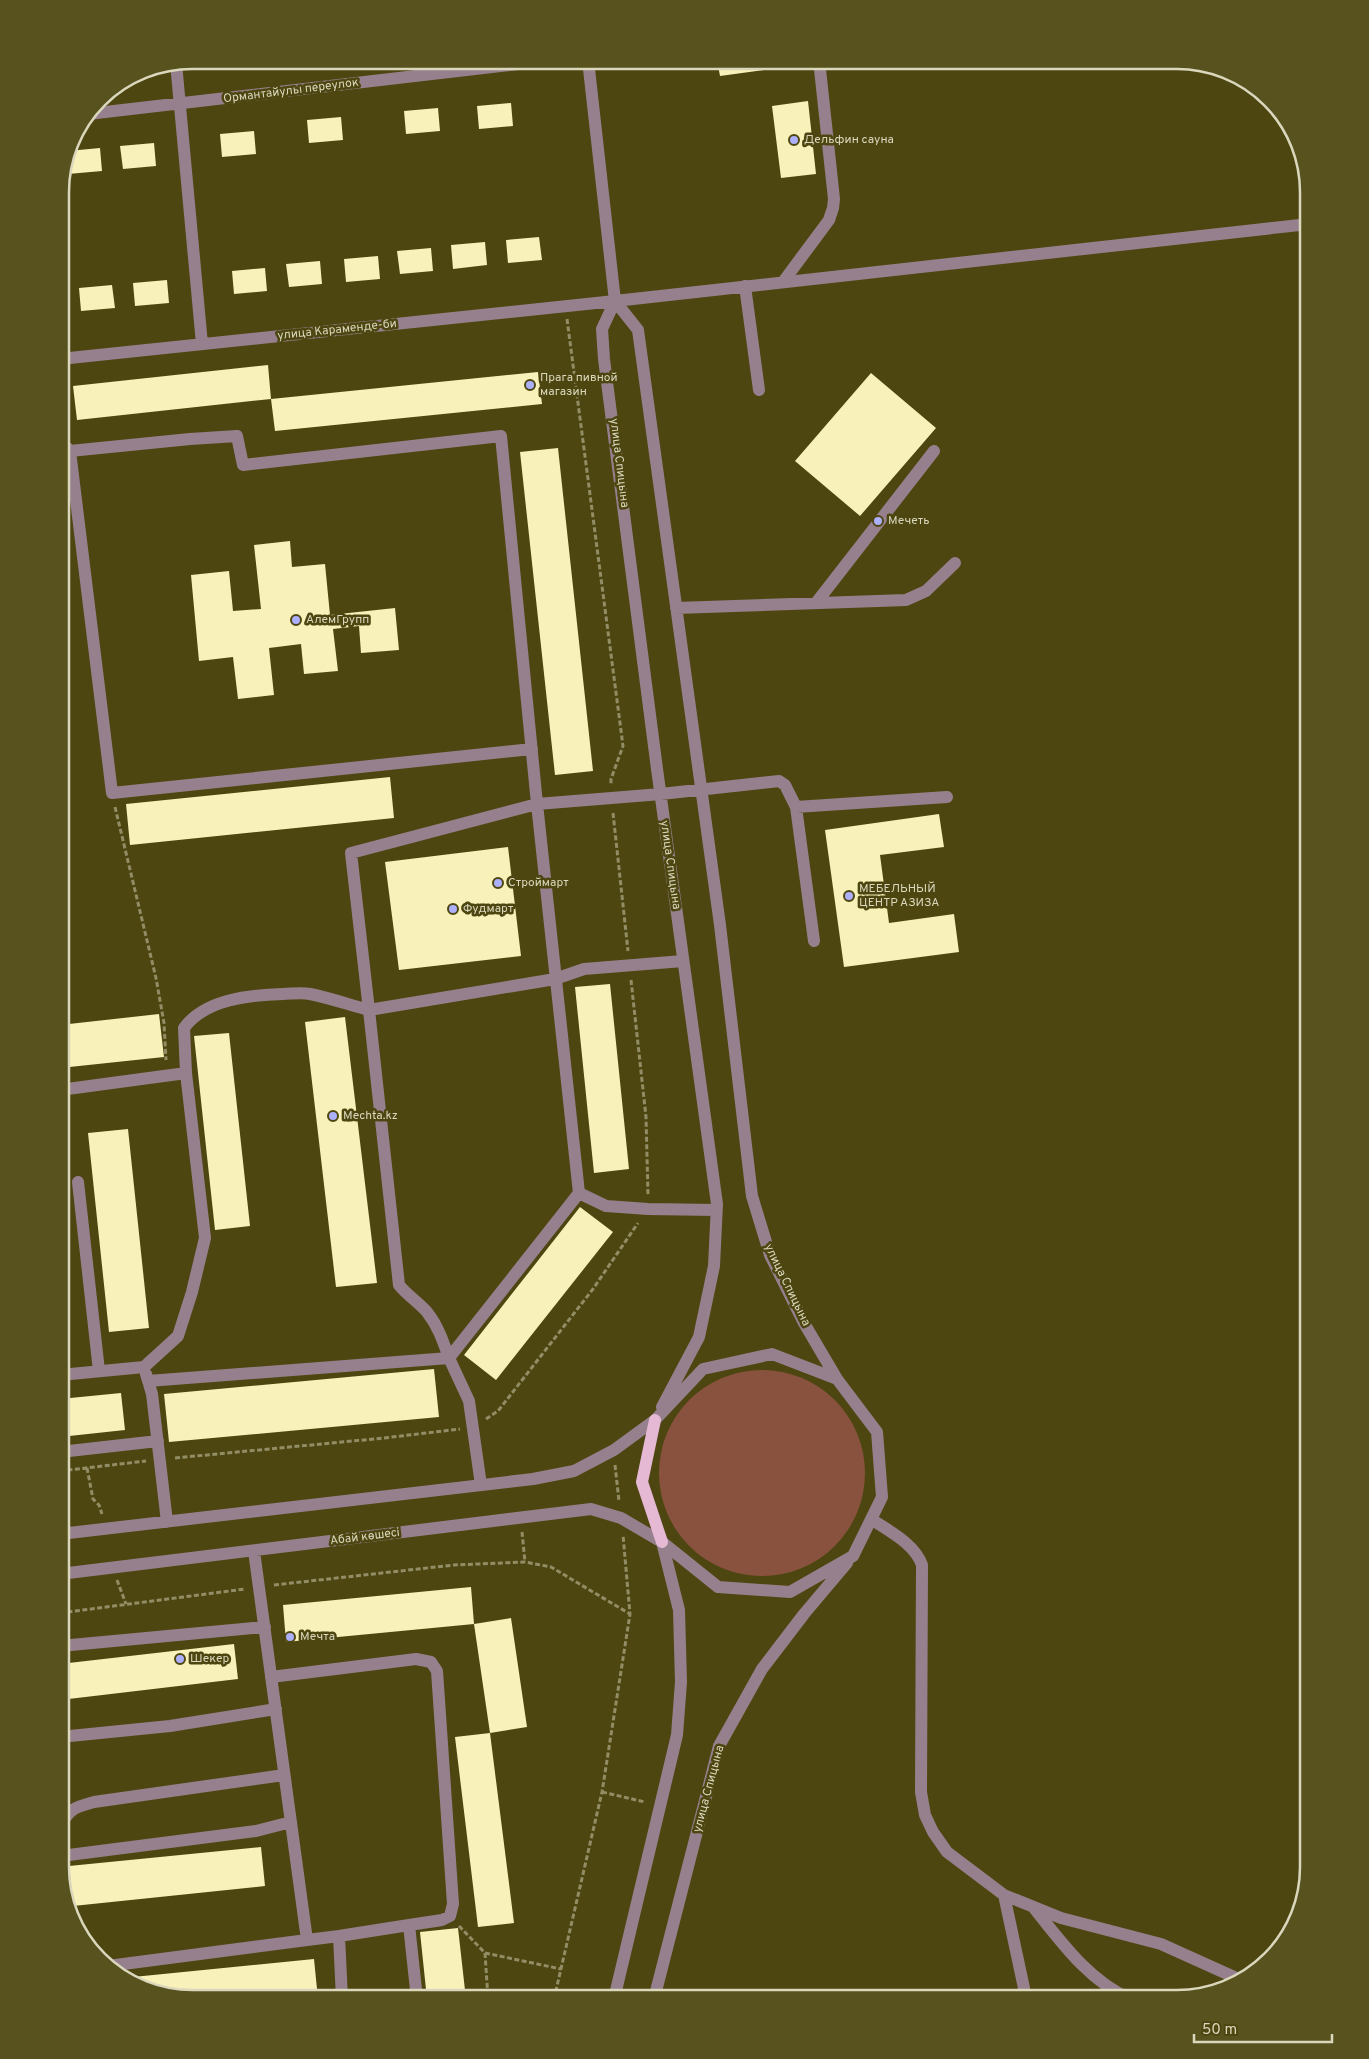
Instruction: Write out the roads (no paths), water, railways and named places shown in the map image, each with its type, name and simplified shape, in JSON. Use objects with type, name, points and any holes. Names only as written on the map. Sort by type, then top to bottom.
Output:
[{"type":"main road","points":[[655,1420],[642,1482],[662,1542]]},
{"type":"street","name":"Ормантайулы переулок","points":[[97,113],[477,69]]},
{"type":"street","points":[[589,69],[615,301]]},
{"type":"street","points":[[783,282],[829,220],[833,208],[834,198],[820,69]]},
{"type":"street","points":[[177,70],[202,344]]},
{"type":"street","name":"улица Караменде-би","points":[[69,358],[615,301],[1300,225]]},
{"type":"street","points":[[745,286],[759,390]]},
{"type":"street","name":"улица Спицына","points":[[655,1420],[699,1337],[714,1266],[716,1210],[604,359],[602,329],[615,301],[638,330],[720,926],[752,1196],[770,1255],[804,1323],[838,1379],[877,1432],[882,1497],[853,1556],[804,1614],[762,1669],[719,1746],[656,1990]]},
{"type":"street","points":[[148,1381],[449,1358],[579,1193],[537,804],[532,749],[502,436],[251,465],[244,465],[237,436],[182,439],[70,451],[112,793],[532,749]]},
{"type":"street","points":[[816,603],[934,451]]},
{"type":"street","points":[[676,608],[906,600],[926,591],[955,563]]},
{"type":"street","points":[[481,1485],[469,1401],[449,1358],[438,1328],[426,1311],[407,1295],[399,1285],[351,853],[537,804],[779,782],[785,785],[796,807],[814,941]]},
{"type":"street","points":[[796,807],[947,797]]},
{"type":"street","points":[[69,1374],[144,1367],[178,1336],[192,1292],[205,1238],[186,1073],[184,1028],[204,1011],[251,995],[308,994],[369,1010],[555,979],[584,969],[684,961]]},
{"type":"street","points":[[69,1089],[186,1073]]},
{"type":"street","points":[[78,1182],[99,1371]]},
{"type":"street","points":[[579,1193],[606,1206],[716,1210]]},
{"type":"street","points":[[69,1533],[533,1479],[574,1471],[614,1450],[655,1420],[704,1369],[772,1354],[838,1379]]},
{"type":"street","points":[[144,1367],[152,1394],[167,1522]]},
{"type":"street","points":[[69,1451],[158,1442]]},
{"type":"street","name":"Абай көшесі","points":[[69,1573],[521,1516],[591,1509],[621,1518],[662,1542],[718,1587],[790,1592],[853,1556]]},
{"type":"street","points":[[871,1519],[912,1548],[919,1555],[922,1565],[921,1792],[925,1815],[933,1832],[947,1852],[1004,1895],[1061,1918],[1161,1944],[1233,1977]]},
{"type":"street","points":[[616,1990],[677,1735],[681,1682],[679,1610],[662,1542]]},
{"type":"street","points":[[254,1551],[307,1940]]},
{"type":"street","points":[[69,1645],[264,1627]]},
{"type":"street","points":[[117,1965],[339,1936],[442,1920],[450,1916],[453,1904],[437,1671],[431,1662],[416,1658],[272,1677]]},
{"type":"street","points":[[69,1736],[170,1726],[276,1710]]},
{"type":"street","points":[[69,1812],[76,1807],[94,1802],[284,1775]]},
{"type":"street","points":[[69,1855],[256,1831],[291,1822]]},
{"type":"street","points":[[1004,1895],[1023,1990]]},
{"type":"street","points":[[1032,1906],[1063,1945],[1095,1978],[1115,1990]]},
{"type":"street","points":[[409,1925],[417,1990]]},
{"type":"street","points":[[339,1936],[342,1990]]},
{"type":"place","name":"Дельфин сауна","points":[[794,140]]},
{"type":"place","name":"Прага пивной магазин","points":[[530,385]]},
{"type":"place","name":"Мечеть","points":[[878,521]]},
{"type":"place","name":"АлемГрупп","points":[[296,620]]},
{"type":"place","name":"Строймарт","points":[[498,883]]},
{"type":"place","name":"МЕБЕЛЬНЫЙ ЦЕНТР АЗИЗА","points":[[849,896]]},
{"type":"place","name":"Фудмарт","points":[[453,909]]},
{"type":"place","name":"Mechta.kz","points":[[333,1116]]},
{"type":"place","name":"Мечта","points":[[290,1637]]},
{"type":"place","name":"Шекер","points":[[180,1659]]}]
